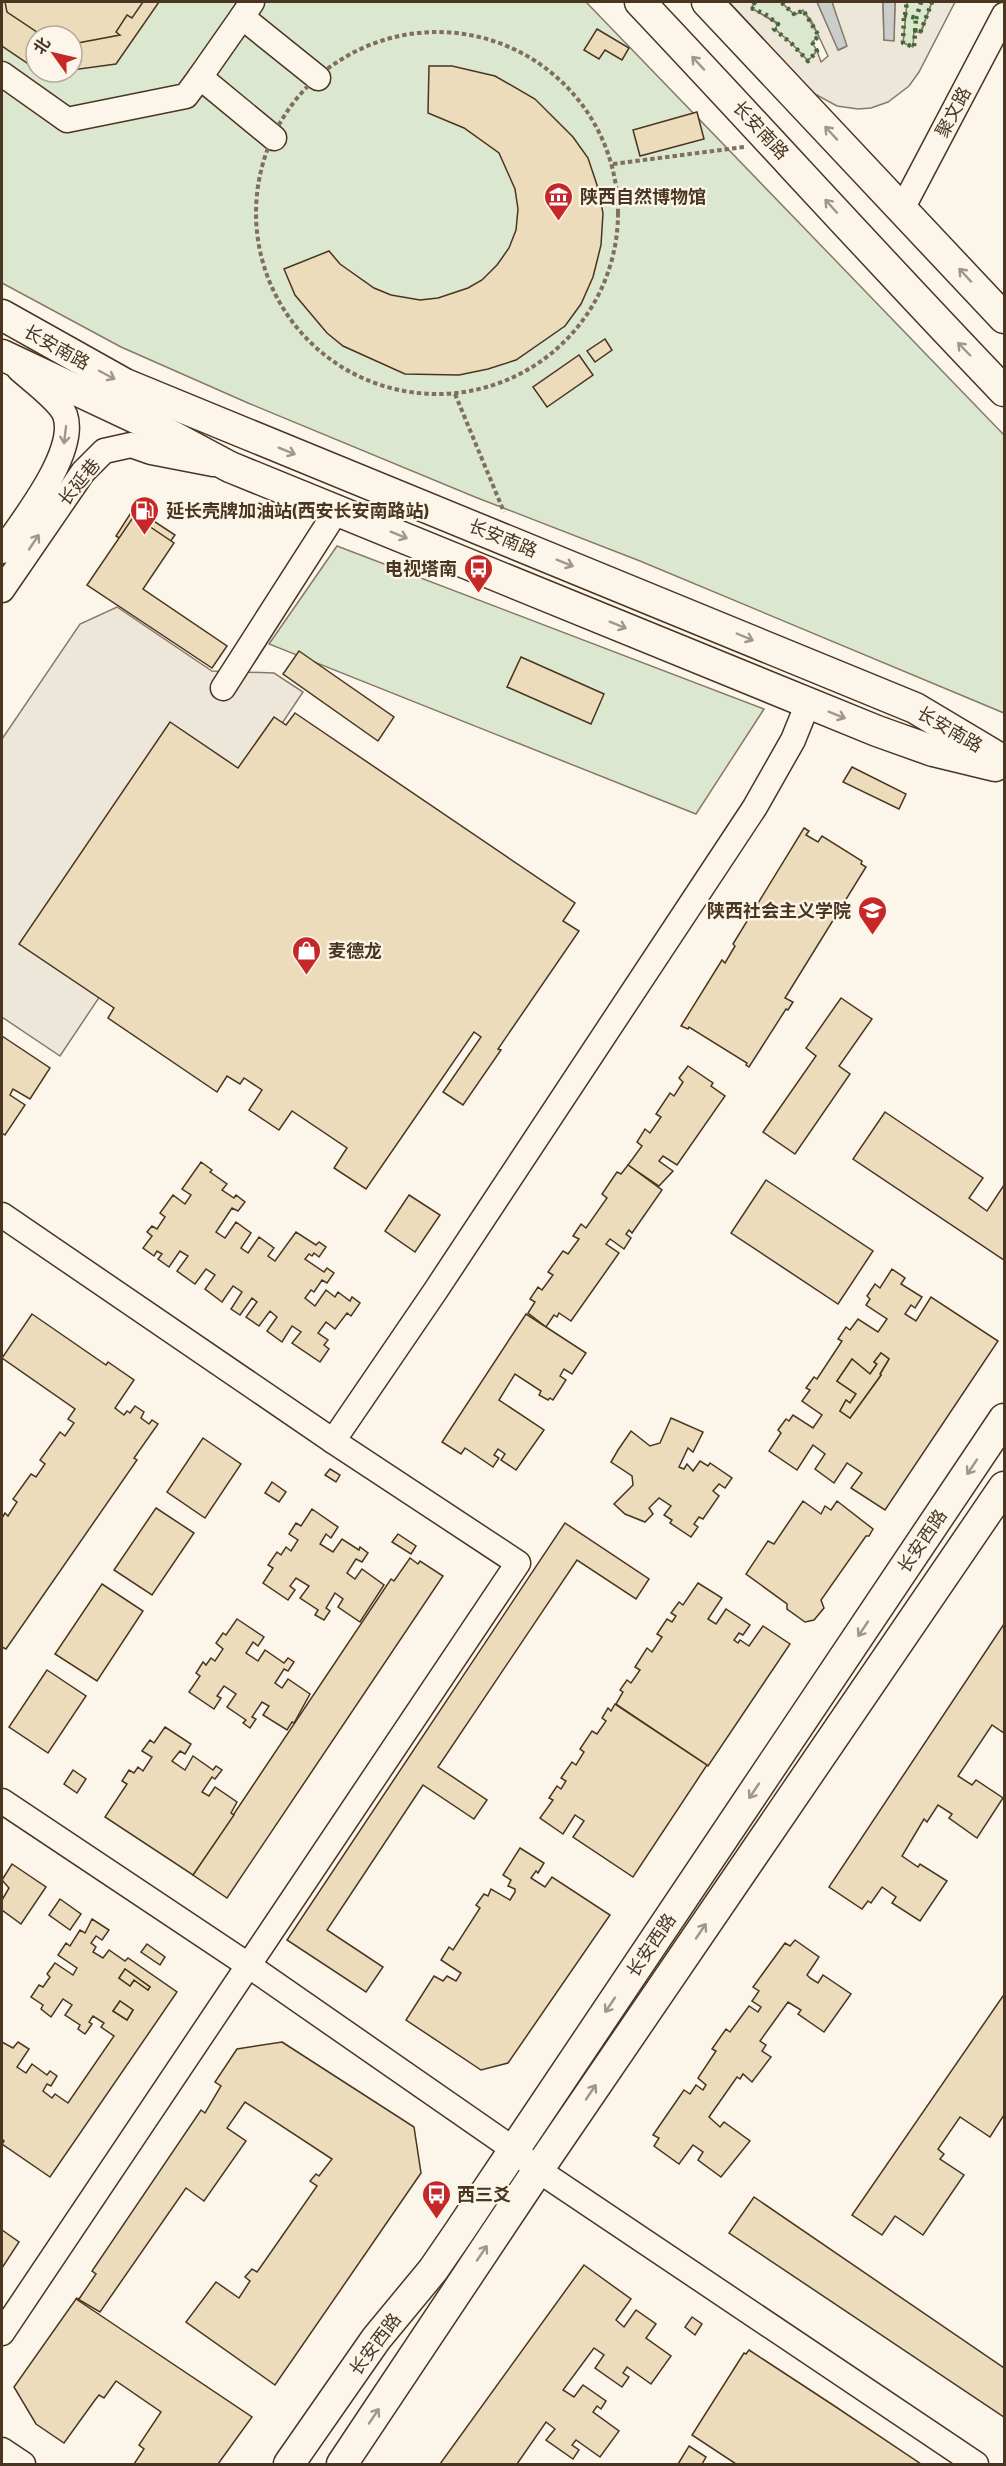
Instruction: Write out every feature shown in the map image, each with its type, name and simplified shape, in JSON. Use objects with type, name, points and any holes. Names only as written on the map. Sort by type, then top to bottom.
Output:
[{"type":"main road","name":"长安南路","points":[[640,2],[774,143],[915,298],[1005,391]]},
{"type":"main road","points":[[707,2],[1005,318]]},
{"type":"main road","name":"长安南路","points":[[2,315],[124,384],[915,708],[1005,761]]},
{"type":"main road","points":[[5,357],[157,428],[230,467],[808,703],[933,751],[1005,768]]},
{"type":"main road","name":"长安西路","points":[[290,2464],[376,2339],[433,2270],[1005,1419]]},
{"type":"main road","name":"长安西路","points":[[342,2464],[538,2170],[1005,1487]]},
{"type":"street","points":[[2,74],[67,120],[186,96],[247,9],[318,78]]},
{"type":"street","name":"聚文路","points":[[902,209],[1005,15]]},
{"type":"street","points":[[200,77],[274,138]]},
{"type":"street","name":"长延巷","points":[[2,551],[51,477],[61,456],[67,433],[66,416],[61,407],[5,357]]},
{"type":"street","name":"长延巷","points":[[2,590],[83,472],[104,451],[131,445],[151,452],[230,467]]},
{"type":"street","points":[[223,688],[337,510]]},
{"type":"street","points":[[333,1441],[443,1280],[755,807],[793,740],[808,703]]},
{"type":"street","points":[[2,1215],[333,1441],[518,1563],[2,2333]]},
{"type":"street","points":[[2,1801],[248,1965],[513,2150],[538,2170],[976,2464]]},
{"type":"street","points":[[2,2450],[23,2464]]},
{"type":"path","points":[[439,30],[497,40],[549,68],[589,110],[613,164],[619,227],[603,288],[567,340],[516,377],[455,394],[396,391],[342,369],[297,330],[267,279],[255,222],[262,163],[288,110],[318,78],[328,67],[381,39],[439,30]]},
{"type":"path","points":[[613,164],[774,143]]},
{"type":"path","points":[[455,394],[520,545]]},
{"type":"green space","points":[[2,2],[586,2],[1004,435],[1004,713],[640,561],[475,497],[248,403],[121,347],[2,283]]},
{"type":"green space","points":[[755,2],[781,2],[794,14],[803,10],[819,36],[812,42],[817,51],[808,61],[774,29],[778,23],[751,8]]},
{"type":"green space","points":[[907,2],[932,2],[920,33],[914,32],[914,47],[903,43]]},
{"type":"green space","points":[[337,546],[764,709],[696,814],[269,644]]},
{"type":"shaded area","points":[[729,2],[755,2],[751,8],[778,24],[775,29],[808,61],[817,51],[821,62],[828,56],[812,22],[803,10],[795,15],[781,2],[817,2],[839,50],[845,47],[832,2],[883,2],[884,40],[894,40],[895,2],[907,2],[903,43],[913,47],[914,31],[921,33],[932,2],[955,2],[919,72],[909,86],[888,102],[871,108],[858,109],[837,106],[813,93]]},
{"type":"shaded area","points":[[817,2],[832,2],[847,46],[838,50]]},
{"type":"shaded area","points":[[883,2],[895,2],[894,41],[884,40]]},
{"type":"shaded area","points":[[117,607],[212,671],[274,673],[303,692],[60,1056],[2,1017],[2,739],[80,624]]},
{"type":"building","points":[[2,2],[159,2],[116,64],[84,68],[84,24],[24,24],[24,61],[2,46]]},
{"type":"building","points":[[5,2],[143,2],[132,18],[127,15],[116,32],[120,35],[84,42],[84,24],[25,24],[7,12]]},
{"type":"building","points":[[597,29],[629,48],[622,60],[605,50],[599,59],[584,50]]},
{"type":"building","name":"陕西自然博物馆","points":[[429,66],[452,66],[495,76],[535,99],[573,137],[588,158],[603,213],[601,245],[593,277],[581,304],[565,326],[516,360],[459,375],[405,374],[343,346],[327,333],[295,295],[284,269],[329,251],[340,264],[374,288],[391,295],[420,300],[438,298],[468,288],[482,280],[497,265],[509,248],[516,230],[518,209],[515,189],[499,153],[464,128],[428,113]]},
{"type":"building","points":[[697,112],[704,139],[640,156],[633,130]]},
{"type":"building","points":[[605,339],[612,350],[595,362],[587,351]]},
{"type":"building","points":[[579,355],[593,375],[547,407],[533,387]]},
{"type":"building","name":"延长壳牌加油站(西安长安南路站)","points":[[134,508],[175,535],[156,562],[116,536]]},
{"type":"building","points":[[134,516],[174,543],[143,589],[227,646],[212,668],[87,585]]},
{"type":"building","points":[[299,651],[394,717],[378,741],[283,674]]},
{"type":"building","points":[[521,657],[604,694],[591,724],[507,687]]},
{"type":"building","name":"麦德龙","points":[[295,713],[575,903],[563,921],[579,931],[498,1049],[501,1050],[463,1105],[443,1092],[481,1037],[474,1032],[366,1189],[334,1168],[347,1148],[292,1111],[279,1130],[249,1110],[262,1090],[244,1078],[240,1084],[227,1076],[217,1092],[108,1018],[114,1008],[19,944],[170,722],[238,768],[274,717],[286,725]]},
{"type":"building","points":[[852,767],[906,794],[899,809],[843,782]]},
{"type":"building","points":[[804,828],[809,831],[806,835],[818,842],[822,836],[862,861],[861,864],[866,867],[785,998],[793,1002],[788,1010],[786,1009],[749,1067],[747,1063],[689,1027],[688,1029],[681,1026],[722,960],[725,963],[735,946],[733,944]]},
{"type":"building","points":[[841,998],[872,1019],[839,1066],[850,1074],[795,1154],[763,1132],[816,1056],[806,1048]]},
{"type":"building","points":[[2,1036],[50,1068],[30,1099],[13,1089],[10,1095],[25,1105],[5,1135],[2,1133]]},
{"type":"building","points":[[688,1066],[713,1083],[711,1086],[725,1096],[677,1165],[663,1156],[659,1161],[673,1171],[659,1186],[628,1165],[642,1146],[637,1142],[645,1129],[650,1133],[661,1117],[656,1114],[670,1093],[674,1096],[683,1082],[679,1078]]},
{"type":"building","points":[[885,1112],[983,1178],[969,1198],[987,1211],[1004,1185],[1004,1260],[853,1159]]},
{"type":"building","points":[[201,1162],[212,1170],[210,1172],[227,1184],[222,1190],[234,1198],[236,1195],[245,1202],[238,1211],[232,1208],[216,1232],[225,1238],[236,1222],[251,1233],[241,1248],[248,1253],[259,1237],[274,1248],[268,1256],[275,1261],[296,1232],[316,1245],[319,1242],[326,1247],[319,1257],[314,1253],[312,1256],[309,1254],[305,1259],[324,1272],[327,1268],[334,1273],[327,1283],[322,1280],[314,1292],[311,1290],[305,1298],[315,1306],[326,1290],[335,1297],[338,1292],[350,1301],[352,1297],[360,1303],[351,1316],[347,1313],[335,1329],[326,1322],[318,1333],[328,1340],[324,1345],[329,1349],[320,1362],[292,1343],[301,1332],[292,1326],[282,1342],[267,1331],[277,1317],[270,1311],[259,1326],[246,1317],[257,1302],[252,1298],[240,1315],[231,1309],[242,1292],[233,1286],[222,1302],[205,1289],[215,1275],[206,1269],[195,1284],[177,1271],[188,1256],[180,1251],[169,1267],[158,1259],[162,1254],[157,1251],[154,1256],[143,1248],[152,1236],[147,1232],[152,1226],[157,1229],[165,1217],[160,1213],[173,1195],[185,1204],[191,1195],[182,1189]]},
{"type":"building","points":[[628,1165],[662,1190],[632,1233],[629,1230],[626,1234],[631,1238],[624,1249],[610,1239],[606,1244],[619,1253],[571,1321],[559,1313],[557,1317],[554,1315],[546,1327],[528,1313],[535,1302],[530,1299],[538,1287],[542,1290],[553,1275],[548,1272],[563,1251],[568,1254],[579,1239],[573,1236],[581,1224],[586,1228],[607,1198],[602,1194],[617,1172],[621,1174]]},
{"type":"building","points":[[766,1180],[873,1251],[838,1304],[731,1233]]},
{"type":"building","points":[[409,1195],[440,1215],[415,1252],[385,1231]]},
{"type":"building","points":[[892,1269],[905,1278],[901,1284],[922,1297],[915,1308],[911,1305],[905,1314],[916,1321],[931,1297],[998,1341],[885,1510],[851,1488],[862,1473],[847,1463],[834,1483],[815,1469],[825,1454],[813,1445],[797,1470],[769,1451],[781,1433],[778,1430],[786,1419],[789,1421],[793,1415],[813,1428],[822,1415],[802,1401],[810,1390],[806,1388],[814,1377],[817,1379],[842,1341],[838,1339],[846,1327],[850,1330],[858,1319],[878,1332],[887,1319],[866,1305],[870,1299],[867,1296],[875,1284],[880,1288]],"holes":[[[881,1353],[889,1359],[881,1375],[850,1418],[840,1411],[846,1400],[850,1403],[856,1394],[837,1381],[852,1359],[870,1374],[877,1364],[874,1362]]]},
{"type":"building","points":[[32,1314],[106,1365],[108,1362],[134,1380],[115,1408],[124,1415],[127,1411],[130,1413],[135,1406],[144,1412],[141,1418],[149,1424],[152,1420],[158,1424],[134,1458],[137,1460],[6,1649],[2,1647],[2,1518],[5,1513],[8,1516],[17,1502],[13,1499],[31,1474],[36,1477],[45,1464],[40,1460],[60,1432],[65,1436],[74,1423],[68,1419],[75,1409],[2,1358]]},
{"type":"building","points":[[526,1314],[586,1353],[572,1374],[564,1369],[560,1376],[566,1380],[553,1400],[539,1395],[541,1391],[515,1374],[499,1400],[544,1430],[516,1470],[501,1460],[505,1454],[498,1449],[494,1455],[499,1458],[493,1467],[465,1448],[461,1454],[442,1442]]},
{"type":"building","points":[[881,1353],[889,1359],[881,1375],[850,1418],[840,1411],[846,1400],[850,1403],[856,1394],[837,1381],[852,1359],[870,1374],[877,1364],[874,1362]]},
{"type":"building","points":[[671,1418],[703,1432],[693,1452],[688,1448],[679,1467],[684,1469],[687,1464],[693,1471],[700,1461],[708,1466],[710,1463],[732,1478],[725,1488],[719,1484],[713,1491],[719,1496],[703,1519],[699,1517],[694,1524],[698,1527],[691,1537],[670,1523],[672,1520],[664,1515],[671,1506],[659,1498],[649,1508],[653,1514],[645,1522],[625,1514],[614,1504],[633,1485],[632,1476],[611,1462],[618,1450],[631,1431],[650,1446],[660,1443]]},
{"type":"building","points":[[203,1438],[241,1464],[205,1518],[167,1492]]},
{"type":"building","points":[[330,1469],[340,1475],[336,1482],[325,1475]]},
{"type":"building","points":[[272,1482],[286,1492],[279,1502],[265,1493]]},
{"type":"building","points":[[803,1501],[821,1514],[825,1506],[831,1510],[837,1501],[873,1529],[821,1600],[824,1608],[814,1620],[805,1622],[787,1609],[787,1604],[746,1574],[768,1541],[774,1544]]},
{"type":"building","points":[[156,1508],[194,1533],[152,1595],[114,1570]]},
{"type":"building","points":[[312,1509],[338,1527],[331,1538],[326,1534],[320,1544],[333,1552],[342,1539],[368,1553],[362,1562],[356,1559],[347,1573],[355,1579],[362,1569],[384,1585],[360,1622],[338,1607],[343,1599],[335,1593],[326,1608],[330,1611],[324,1620],[315,1615],[318,1610],[300,1598],[309,1586],[296,1578],[290,1586],[295,1590],[288,1600],[263,1583],[273,1568],[268,1565],[277,1552],[281,1555],[286,1547],[291,1551],[298,1540],[289,1534],[296,1523],[301,1526]]},
{"type":"building","points":[[565,1523],[649,1579],[636,1599],[577,1560],[438,1767],[487,1800],[474,1819],[423,1785],[327,1930],[383,1967],[366,1992],[287,1940]]},
{"type":"building","points":[[398,1534],[416,1546],[411,1554],[392,1542]]},
{"type":"building","points":[[410,1558],[418,1564],[420,1561],[443,1576],[227,1898],[193,1875],[391,1579],[394,1581]]},
{"type":"building","points":[[698,1583],[722,1598],[708,1619],[716,1624],[726,1609],[750,1625],[743,1635],[739,1633],[734,1640],[738,1643],[740,1640],[749,1646],[763,1626],[790,1644],[708,1766],[616,1704],[623,1692],[620,1690],[627,1680],[631,1683],[640,1670],[635,1667],[647,1648],[652,1652],[662,1637],[657,1634],[667,1619],[672,1622],[676,1616],[671,1613],[679,1602],[683,1605]]},
{"type":"building","points":[[102,1584],[143,1611],[97,1681],[55,1654]]},
{"type":"building","points":[[237,1619],[264,1637],[258,1646],[253,1642],[246,1653],[258,1661],[265,1650],[284,1663],[288,1658],[294,1662],[288,1671],[284,1669],[275,1683],[282,1688],[288,1679],[310,1694],[294,1723],[292,1722],[287,1730],[263,1715],[269,1706],[262,1702],[252,1717],[256,1719],[250,1728],[243,1723],[246,1720],[227,1707],[236,1694],[224,1686],[217,1696],[221,1698],[214,1709],[189,1692],[200,1676],[196,1673],[203,1662],[206,1665],[211,1658],[215,1661],[223,1649],[216,1643],[223,1633],[226,1635]]},
{"type":"building","points":[[1004,1624],[1004,1733],[992,1725],[958,1776],[972,1785],[976,1780],[1003,1798],[977,1838],[949,1818],[952,1814],[938,1805],[927,1822],[924,1819],[902,1856],[918,1867],[920,1864],[947,1881],[920,1921],[892,1903],[896,1897],[882,1887],[871,1903],[868,1901],[862,1909],[829,1887]]},
{"type":"building","points":[[47,1670],[86,1696],[48,1753],[9,1727]]},
{"type":"building","points":[[615,1704],[707,1765],[633,1877],[573,1837],[584,1821],[575,1815],[563,1834],[540,1818],[553,1800],[549,1798],[557,1786],[561,1789],[566,1781],[561,1778],[572,1762],[576,1765],[584,1752],[580,1749],[592,1731],[597,1734],[606,1721],[602,1718],[608,1708],[611,1711]]},
{"type":"building","points":[[165,1727],[191,1744],[185,1754],[180,1751],[172,1761],[185,1770],[193,1756],[213,1770],[216,1766],[222,1770],[215,1779],[212,1777],[202,1792],[209,1796],[215,1787],[237,1802],[231,1813],[234,1815],[193,1875],[105,1817],[127,1784],[122,1781],[129,1770],[134,1773],[138,1767],[143,1771],[152,1757],[142,1751],[150,1740],[154,1743]]},
{"type":"building","points":[[73,1770],[86,1779],[77,1793],[64,1784]]},
{"type":"building","points":[[520,1848],[544,1863],[538,1873],[536,1871],[531,1878],[545,1887],[552,1877],[610,1915],[508,2063],[481,2070],[406,2020],[434,1976],[443,1981],[447,1976],[456,1981],[461,1973],[441,1960],[449,1947],[453,1950],[480,1908],[476,1905],[484,1894],[488,1896],[491,1889],[510,1900],[515,1889],[508,1886],[511,1880],[503,1875]]},
{"type":"building","points":[[12,1864],[46,1887],[21,1924],[2,1910],[2,1900],[9,1888],[2,1880]]},
{"type":"building","points":[[60,1899],[81,1914],[70,1930],[49,1915]]},
{"type":"building","points":[[92,1919],[109,1930],[102,1940],[96,1936],[91,1943],[96,1947],[93,1952],[103,1958],[109,1950],[125,1961],[128,1958],[177,1992],[50,2177],[2,2144],[4,2141],[2,2139],[2,2042],[13,2048],[18,2042],[29,2049],[17,2067],[26,2073],[32,2064],[47,2075],[50,2071],[57,2076],[51,2086],[47,2084],[43,2091],[52,2098],[55,2094],[68,2103],[114,2036],[101,2027],[104,2023],[93,2016],[89,2022],[92,2024],[85,2034],[78,2029],[80,2025],[65,2015],[72,2005],[63,1999],[51,2017],[41,2009],[43,2005],[31,1997],[39,1985],[43,1987],[50,1977],[47,1974],[55,1963],[73,1975],[77,1968],[58,1955],[66,1943],[70,1946],[80,1930],[85,1933]],"holes":[[[125,1969],[150,1987],[148,1990],[134,1980],[130,1986],[119,1978]],[[120,2001],[133,2010],[127,2020],[113,2011]]]},
{"type":"building","points":[[795,1940],[819,1957],[807,1975],[810,1978],[818,1983],[823,1975],[851,1994],[824,2032],[798,2014],[801,2010],[788,2002],[760,2041],[766,2045],[762,2051],[771,2057],[752,2082],[743,2074],[740,2079],[737,2077],[709,2117],[720,2127],[724,2122],[750,2141],[721,2177],[698,2160],[703,2152],[693,2145],[679,2164],[654,2146],[659,2138],[653,2135],[684,2090],[690,2094],[696,2085],[703,2090],[706,2085],[698,2078],[716,2051],[712,2049],[726,2029],[730,2032],[749,2006],[758,2012],[761,2007],[752,2001],[759,1991],[753,1987],[785,1943],[790,1946]]},
{"type":"building","points":[[147,1944],[165,1957],[160,1965],[141,1952]]},
{"type":"building","points":[[125,1969],[150,1987],[148,1990],[134,1980],[130,1986],[119,1978]]},
{"type":"building","points":[[1003,1996],[1004,2115],[990,2137],[960,2117],[938,2149],[944,2154],[940,2159],[964,2175],[923,2235],[895,2216],[882,2235],[852,2215]]},
{"type":"building","points":[[120,2001],[133,2010],[127,2020],[113,2011]]},
{"type":"building","points":[[282,2042],[414,2127],[421,2173],[275,2385],[186,2322],[216,2282],[239,2298],[250,2281],[245,2277],[252,2269],[257,2272],[317,2186],[310,2181],[316,2174],[319,2176],[332,2159],[245,2102],[227,2128],[246,2141],[204,2201],[186,2188],[100,2312],[76,2298],[79,2299],[96,2274],[92,2271],[201,2110],[205,2113],[221,2086],[215,2082],[237,2049]]},
{"type":"building","points":[[754,2197],[1004,2368],[1004,2417],[729,2233]]},
{"type":"building","points":[[2,2230],[19,2242],[2,2268]]},
{"type":"building","points":[[584,2265],[631,2299],[616,2320],[624,2327],[636,2310],[656,2324],[646,2338],[671,2356],[651,2384],[627,2367],[623,2373],[629,2377],[622,2387],[595,2368],[604,2355],[594,2348],[563,2390],[574,2397],[583,2385],[606,2401],[601,2409],[597,2406],[593,2412],[619,2431],[600,2457],[576,2440],[572,2445],[579,2450],[573,2459],[546,2440],[555,2429],[546,2422],[517,2464],[440,2464]]},
{"type":"building","points":[[76,2299],[252,2417],[218,2464],[134,2464],[144,2449],[139,2445],[161,2412],[116,2381],[104,2398],[99,2395],[64,2443],[36,2424],[14,2387]]},
{"type":"building","points":[[692,2317],[702,2324],[695,2335],[685,2327]]},
{"type":"building","points":[[749,2350],[921,2464],[736,2464],[692,2435],[744,2353],[746,2354]]},
{"type":"building","points":[[689,2446],[706,2457],[702,2464],[678,2464]]},
{"type":"hedge","points":[[755,2],[751,8],[765,14],[778,24],[774,29],[808,61],[817,51],[812,42],[819,36],[803,10],[795,15],[781,2]]},
{"type":"hedge","points":[[905,15],[907,2]]},
{"type":"hedge","points":[[916,19],[921,2]]},
{"type":"hedge","points":[[914,30],[920,33],[932,2]]},
{"type":"hedge","points":[[904,15],[916,18],[914,47],[903,43],[904,15]]},
{"type":"place","name":"陕西自然博物馆","points":[[559,222]]},
{"type":"place","name":"延长壳牌加油站(西安长安南路站)","points":[[145,536]]},
{"type":"place","name":"电视塔南","points":[[478,594]]},
{"type":"place","name":"陕西社会主义学院","points":[[872,936]]},
{"type":"place","name":"麦德龙","points":[[307,976]]},
{"type":"place","name":"西三爻","points":[[436,2220]]}]
